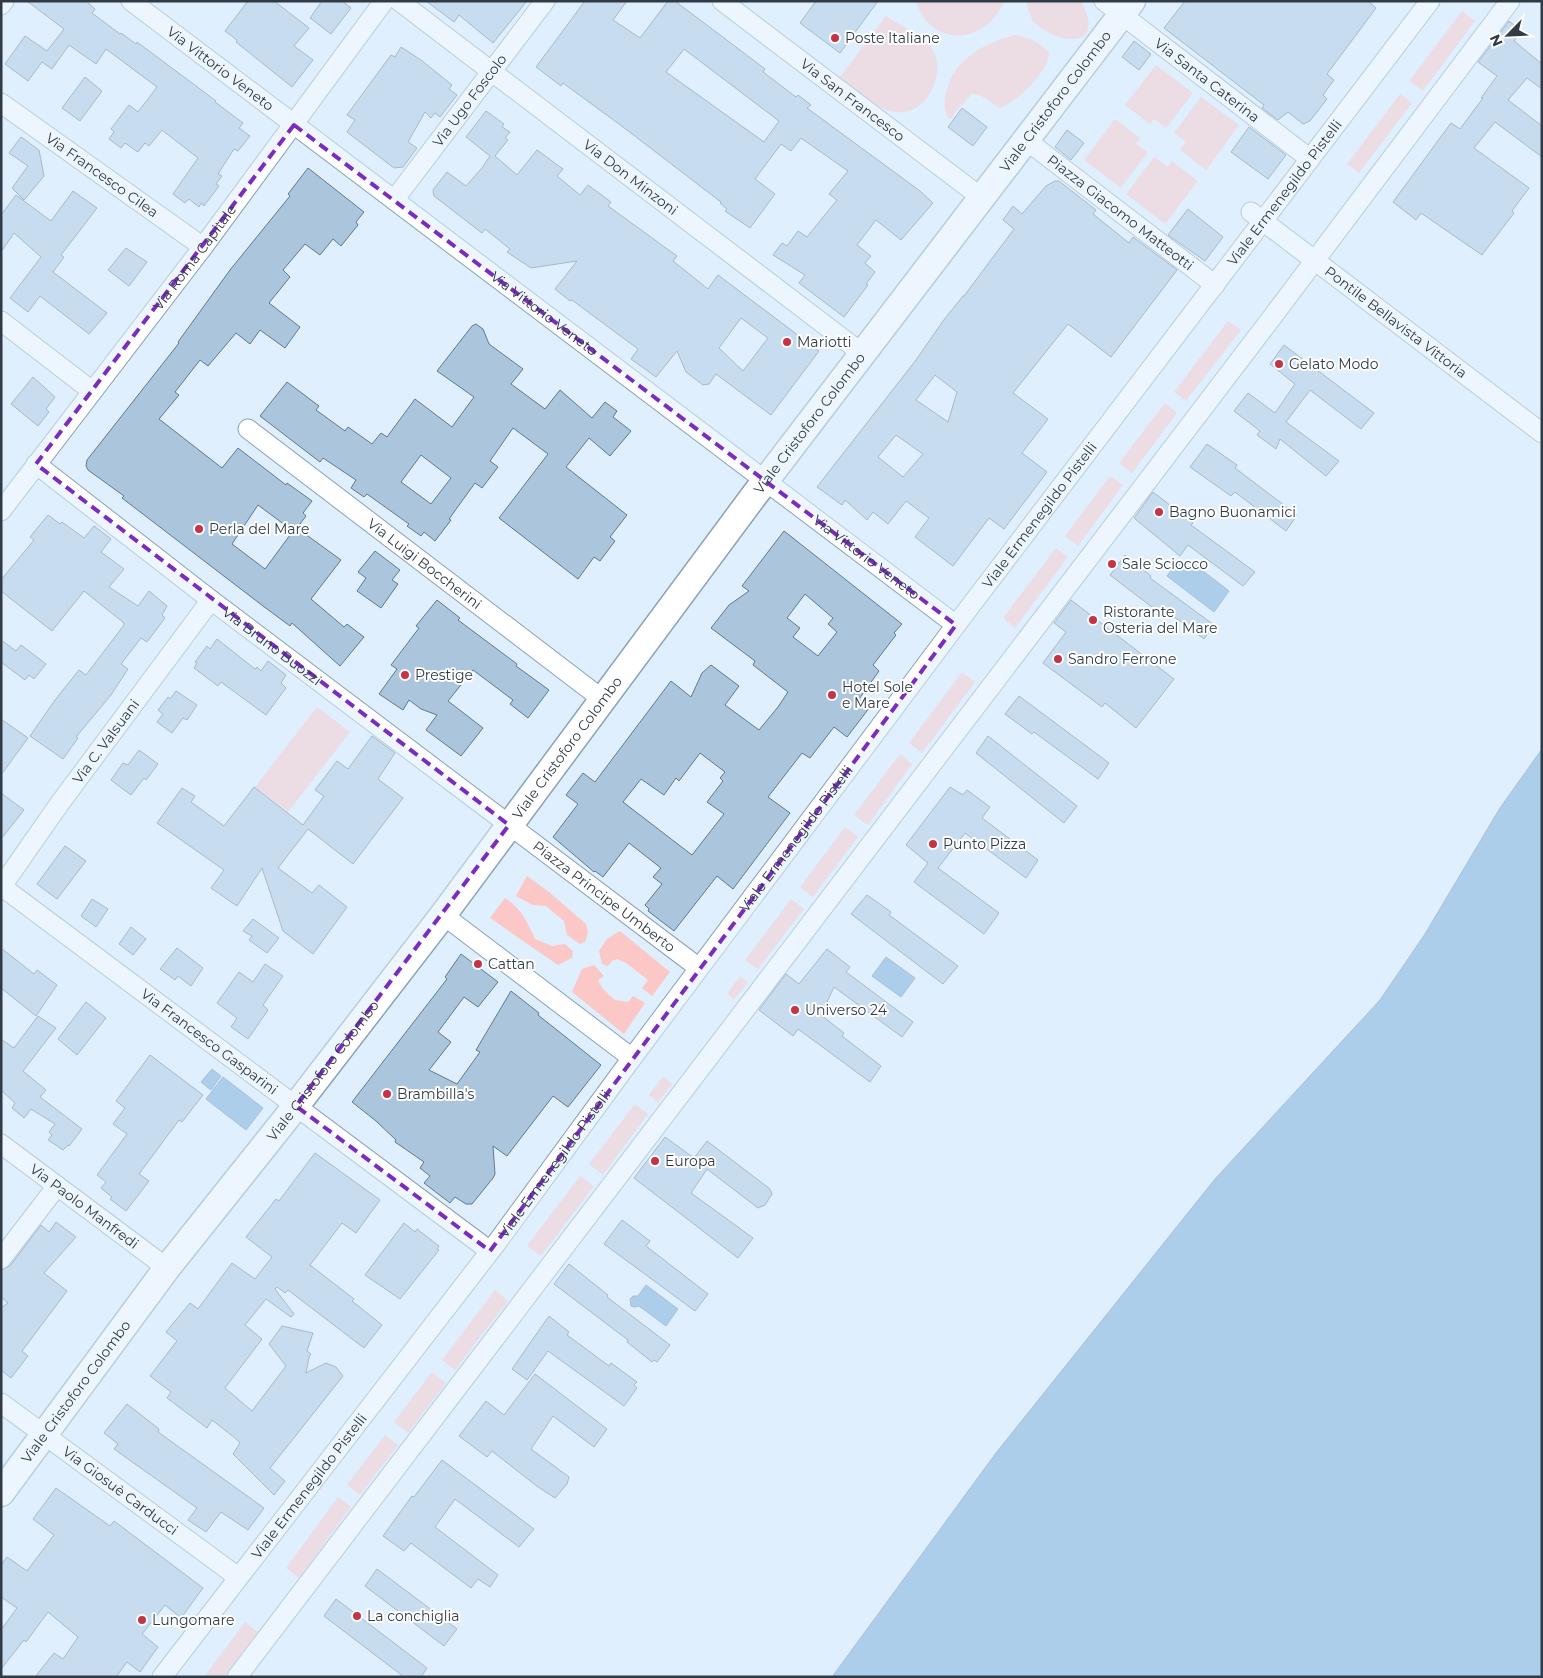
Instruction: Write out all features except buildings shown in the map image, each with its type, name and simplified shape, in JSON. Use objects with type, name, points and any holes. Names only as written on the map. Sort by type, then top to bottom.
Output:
[{"type":"street","points":[[1,5],[4,1]]},
{"type":"street","name":"Via Vittorio Veneto","points":[[131,1],[956,625]]},
{"type":"street","name":"Via Roma Capitale","points":[[1,511],[203,247],[384,1]]},
{"type":"street","name":"Via Don Minzoni","points":[[399,1],[863,354]]},
{"type":"street","name":"Via Ugo Foscolo","points":[[394,200],[545,1]]},
{"type":"street","name":"Via San Francesco","points":[[722,1],[982,198]]},
{"type":"street","name":"Viale Ermenegildo Pistelli","points":[[162,1677],[490,1251],[956,625],[1215,285],[1258,217],[1310,159],[1430,1]]},
{"type":"street","points":[[238,1677],[1510,1]]},
{"type":"street","name":"Viale Cristoforo Colombo","points":[[1,1493],[167,1268],[296,1106],[443,915],[765,481],[1026,140],[1119,6]]},
{"type":"street","name":"Via Santa Caterina","points":[[1119,6],[1310,159]]},
{"type":"street","name":"Via Francesco Cilea","points":[[1,103],[203,247]]},
{"type":"street","name":"Piazza Giacomo Matteotti","points":[[1026,140],[1215,285]]},
{"type":"street","name":"Pontile Bellavista Vittoria","points":[[1258,217],[1542,433]]},
{"type":"street","points":[[1,321],[92,391]]},
{"type":"street","name":"Via Luigi Boccherini","points":[[248,429],[602,699]]},
{"type":"street","name":"Via Bruno Buozzi","points":[[36,464],[211,600],[509,825]]},
{"type":"street","name":"Via C. Valsuani","points":[[1,886],[60,803],[211,600]]},
{"type":"street","name":"Piazza Principe Umberto","points":[[509,825],[699,968]]},
{"type":"street","name":"Via Francesco Gasparini","points":[[1,886],[490,1251]]},
{"type":"street","points":[[443,915],[632,1058]]},
{"type":"street","name":"Via Paolo Manfredi","points":[[1,1144],[167,1268]]},
{"type":"street","points":[[1,1259],[57,1186]]},
{"type":"street","name":"Via Giosuè Carducci","points":[[1,1403],[238,1578]]},
{"type":"highlighted area","points":[[294,125],[956,625],[490,1251],[296,1106],[509,825],[36,464]]},
{"type":"shaded area","points":[[916,1],[1005,1],[996,16],[989,23],[979,30],[957,36],[946,34],[936,29],[921,13]]},
{"type":"shaded area","points":[[1026,1],[1081,1],[1088,17],[1088,28],[1084,35],[1077,39],[1056,36],[1045,31],[1035,23],[1030,16]]},
{"type":"shaded area","points":[[1462,11],[1475,21],[1423,91],[1409,81]]},
{"type":"shaded area","points":[[886,16],[928,43],[934,52],[937,64],[933,88],[927,98],[918,106],[907,111],[895,112],[880,107],[840,77]]},
{"type":"shaded area","points":[[1014,35],[1033,41],[1049,53],[1048,60],[1038,77],[1014,100],[999,108],[983,97],[972,94],[949,119],[945,108],[945,96],[951,78],[957,68],[973,53]]},
{"type":"shaded area","points":[[1156,65],[1193,93],[1166,128],[1154,119],[1150,124],[1125,105]]},
{"type":"shaded area","points":[[1400,94],[1412,103],[1359,173],[1347,164]]},
{"type":"shaded area","points":[[1201,97],[1239,125],[1206,170],[1180,150],[1186,142],[1174,133]]},
{"type":"shaded area","points":[[1115,119],[1140,138],[1136,144],[1148,152],[1121,188],[1084,160]]},
{"type":"shaded area","points":[[1154,157],[1168,167],[1172,161],[1198,181],[1165,224],[1126,194]]},
{"type":"shaded area","points":[[1228,321],[1241,330],[1186,401],[1174,392]]},
{"type":"shaded area","points":[[1165,403],[1177,413],[1132,473],[1119,463]]},
{"type":"shaded area","points":[[1110,476],[1123,485],[1078,546],[1065,536]]},
{"type":"shaded area","points":[[1056,548],[1068,557],[1015,628],[1003,618]]},
{"type":"shaded area","points":[[962,672],[975,682],[922,753],[909,743]]},
{"type":"shaded area","points":[[317,707],[350,732],[288,812],[255,787]]},
{"type":"shaded area","points":[[900,754],[912,764],[868,825],[854,815]]},
{"type":"shaded area","points":[[845,827],[858,837],[813,897],[800,887]]},
{"type":"shaded area","points":[[527,876],[586,924],[588,933],[585,942],[580,944],[567,935],[564,921],[546,906],[532,905],[516,896]]},
{"type":"shaded area","points":[[505,898],[520,911],[535,939],[552,946],[565,944],[573,951],[572,958],[558,965],[490,918]]},
{"type":"shaded area","points":[[791,899],[804,909],[758,969],[745,960]]},
{"type":"shaded area","points":[[620,931],[670,972],[652,996],[642,988],[648,980],[626,963],[617,959],[608,966],[602,964],[599,951],[607,939]]},
{"type":"shaded area","points":[[594,965],[604,976],[598,980],[602,988],[615,1000],[628,1002],[633,996],[645,1003],[624,1034],[572,992],[582,969]]},
{"type":"shaded area","points":[[740,976],[748,982],[734,1000],[727,994]]},
{"type":"shaded area","points":[[663,1076],[672,1084],[658,1103],[649,1095]]},
{"type":"shaded area","points":[[635,1104],[648,1114],[603,1175],[589,1164]]},
{"type":"shaded area","points":[[580,1176],[594,1186],[541,1256],[527,1246]]},
{"type":"shaded area","points":[[495,1290],[508,1301],[455,1370],[442,1360]]},
{"type":"shaded area","points":[[432,1372],[446,1383],[408,1433],[394,1422]]},
{"type":"shaded area","points":[[385,1435],[398,1445],[360,1495],[347,1485]]},
{"type":"shaded area","points":[[338,1497],[351,1507],[299,1578],[286,1568]]},
{"type":"shaded area","points":[[245,1622],[258,1632],[224,1677],[204,1677]]},
{"type":"water","points":[[1177,562],[1189,571],[1194,564],[1229,591],[1214,612],[1167,576]]},
{"type":"water","points":[[1542,749],[1542,1677],[832,1677],[996,1453],[1215,1179],[1380,1000],[1425,934],[1500,808]]},
{"type":"water","points":[[886,957],[915,978],[901,997],[872,976]]},
{"type":"water","points":[[212,1069],[221,1076],[211,1090],[201,1082]]},
{"type":"water","points":[[223,1077],[263,1108],[246,1130],[206,1099]]},
{"type":"water","points":[[646,1285],[678,1309],[666,1326],[639,1306],[631,1306],[630,1299],[633,1296],[638,1296]]},
{"type":"place","name":"Poste Italiane","points":[[835,38]]},
{"type":"place","name":"Mariotti","points":[[787,342]]},
{"type":"place","name":"Gelato Modo","points":[[1279,364]]},
{"type":"place","name":"Bagno Buonamici","points":[[1159,512]]},
{"type":"place","name":"Perla del Mare","points":[[199,529]]},
{"type":"place","name":"Sale Sciocco","points":[[1112,564]]},
{"type":"place","name":"Ristorante Osteria del Mare","points":[[1093,620]]},
{"type":"place","name":"Sandro Ferrone","points":[[1058,659]]},
{"type":"place","name":"Prestige","points":[[405,675]]},
{"type":"place","name":"Hotel Sole e Mare","points":[[832,695]]},
{"type":"place","name":"Punto Pizza","points":[[933,844]]},
{"type":"place","name":"Cattan","points":[[478,964]]},
{"type":"place","name":"Universo 24","points":[[795,1010]]},
{"type":"place","name":"Brambilla's","points":[[387,1094]]},
{"type":"place","name":"Europa","points":[[655,1161]]},
{"type":"place","name":"La conchiglia","points":[[357,1616]]},
{"type":"place","name":"Lungomare","points":[[142,1620]]}]
